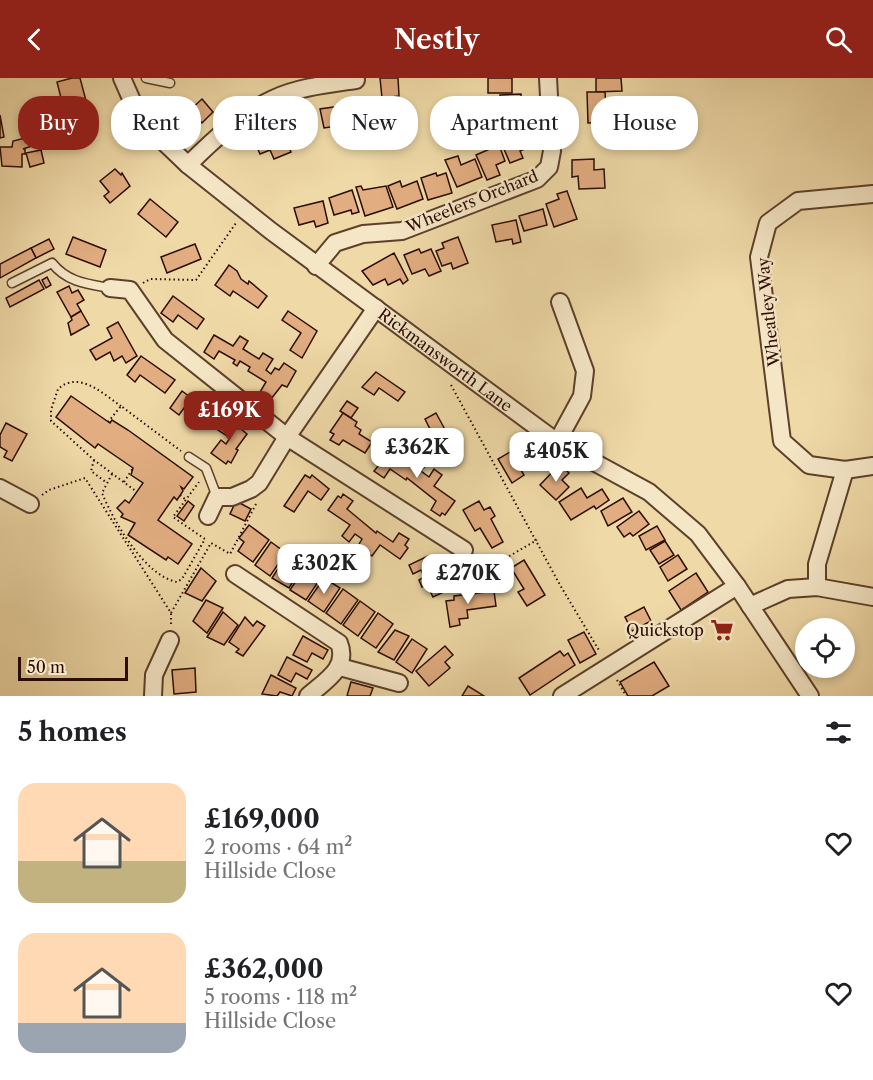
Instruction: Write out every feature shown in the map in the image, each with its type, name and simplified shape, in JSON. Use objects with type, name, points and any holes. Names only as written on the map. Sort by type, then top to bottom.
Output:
[{"type":"street","name":"Wheelers Orchard","points":[[316,266],[335,243],[363,234],[402,231],[537,178],[549,167],[552,151],[548,78]]},
{"type":"street","name":"Rickmansworth Lane","points":[[125,79],[140,119],[188,165],[316,266],[556,442],[649,492],[698,534],[737,586],[810,696]]},
{"type":"street","points":[[188,165],[222,132],[274,99],[323,85],[356,80]]},
{"type":"street","name":"Wheatley Way","points":[[873,194],[798,201],[768,223],[759,257],[782,441],[809,465],[845,470],[873,466]]},
{"type":"street","points":[[110,288],[130,290],[165,340],[287,437],[464,550]]},
{"type":"street","points":[[556,442],[582,396],[585,371],[560,302]]},
{"type":"street","points":[[208,516],[217,497],[232,496],[251,489],[259,483],[287,437],[376,308]]},
{"type":"street","points":[[817,587],[817,564],[845,470]]},
{"type":"street","points":[[0,488],[30,504]]},
{"type":"street","points":[[235,574],[339,643],[344,654],[340,667],[308,696]]},
{"type":"street","points":[[562,696],[737,586]]},
{"type":"street","points":[[750,606],[788,589],[817,587],[873,597]]},
{"type":"street","points":[[153,696],[154,675],[170,640]]},
{"type":"street","points":[[340,667],[399,682]]},
{"type":"lane","points":[[146,78],[170,83]]},
{"type":"lane","points":[[12,283],[52,263],[59,272],[76,281],[110,288]]},
{"type":"lane","points":[[189,456],[206,468],[217,497]]},
{"type":"path","points":[[130,290],[150,279],[196,280],[245,210]]},
{"type":"path","points":[[447,377],[560,585],[626,696]]},
{"type":"path","points":[[137,492],[94,460],[51,421],[51,410],[58,389],[72,382],[84,382],[189,456]]},
{"type":"path","points":[[108,422],[121,406]]},
{"type":"path","points":[[94,460],[91,471],[107,483]]},
{"type":"path","points":[[124,482],[133,468]]},
{"type":"path","points":[[112,474],[102,493],[110,512],[145,564],[169,580],[177,582],[182,579],[205,539],[174,517],[201,479],[208,475]]},
{"type":"path","points":[[30,504],[49,490],[85,478],[171,613]]},
{"type":"path","points":[[170,640],[171,613],[211,543],[230,554],[262,493],[259,483]]},
{"type":"path","points":[[180,495],[186,500]]},
{"type":"path","points":[[464,550],[489,568],[537,540]]},
{"type":"building","points":[[80,78],[85,96],[60,96],[57,82]]},
{"type":"building","points":[[380,78],[398,78],[399,96],[382,96]]},
{"type":"building","points":[[488,78],[512,78],[512,93],[488,93]]},
{"type":"building","points":[[596,78],[621,78],[622,91],[596,92]]},
{"type":"building","points":[[587,92],[605,92],[605,96],[591,96],[591,123],[588,123]]},
{"type":"building","points":[[521,94],[521,96],[500,96]]},
{"type":"building","points":[[201,100],[213,112],[202,123],[201,122]]},
{"type":"building","points":[[330,108],[330,127],[324,128],[320,109]]},
{"type":"building","points":[[0,115],[4,137],[0,138]]},
{"type":"building","points":[[18,140],[18,150],[25,150],[25,154],[22,154],[22,167],[2,166],[0,147],[12,147],[13,141]]},
{"type":"building","points":[[41,150],[44,163],[30,167],[26,153]]},
{"type":"building","points":[[258,150],[270,150],[260,154]]},
{"type":"building","points":[[270,150],[290,150],[291,152],[274,159]]},
{"type":"building","points":[[488,150],[501,150],[505,161],[496,165],[500,175],[487,180],[476,155]]},
{"type":"building","points":[[504,150],[522,150],[520,151],[523,158],[510,163]]},
{"type":"building","points":[[458,156],[461,165],[475,159],[482,177],[457,187],[445,160]]},
{"type":"building","points":[[594,159],[594,170],[604,169],[605,188],[579,189],[578,176],[572,177],[572,160]]},
{"type":"building","points":[[115,169],[121,175],[122,173],[130,186],[110,203],[104,196],[109,192],[100,181]]},
{"type":"building","points":[[436,173],[437,176],[446,173],[452,193],[428,200],[421,178]]},
{"type":"building","points":[[400,181],[402,187],[417,181],[423,199],[397,209],[388,186]]},
{"type":"building","points":[[361,186],[363,190],[386,186],[393,207],[365,216],[356,187]]},
{"type":"building","points":[[352,190],[359,212],[352,214],[351,210],[334,215],[329,198]]},
{"type":"building","points":[[567,191],[577,219],[554,227],[546,204],[559,199],[557,194]]},
{"type":"building","points":[[150,199],[178,222],[166,237],[138,214]]},
{"type":"building","points":[[323,201],[328,223],[316,227],[314,221],[299,225],[294,208]]},
{"type":"building","points":[[543,209],[547,225],[524,231],[519,216]]},
{"type":"building","points":[[516,220],[521,242],[513,244],[512,239],[496,242],[492,225]]},
{"type":"building","points":[[73,237],[106,250],[100,267],[66,254]]},
{"type":"building","points":[[458,237],[468,263],[453,269],[451,263],[442,266],[436,251],[444,248],[442,243]]},
{"type":"building","points":[[49,239],[54,249],[36,258],[31,248]]},
{"type":"building","points":[[195,244],[201,259],[167,273],[161,257]]},
{"type":"building","points":[[31,248],[36,258],[0,278],[0,264]]},
{"type":"building","points":[[419,249],[421,253],[431,249],[441,271],[429,276],[425,269],[412,274],[404,255]]},
{"type":"building","points":[[394,253],[408,280],[403,284],[400,279],[388,285],[385,279],[373,285],[362,271]]},
{"type":"building","points":[[229,265],[237,271],[241,279],[248,284],[249,281],[267,296],[258,308],[233,291],[230,296],[215,285]]},
{"type":"building","points":[[47,277],[51,285],[46,288],[42,280]]},
{"type":"building","points":[[39,280],[44,289],[10,307],[6,298]]},
{"type":"building","points":[[69,286],[72,293],[78,290],[84,300],[77,304],[81,311],[71,317],[57,292]]},
{"type":"building","points":[[173,296],[204,319],[197,329],[178,315],[173,322],[161,313]]},
{"type":"building","points":[[81,311],[89,325],[71,335],[68,323],[72,320],[71,317]]},
{"type":"building","points":[[288,311],[317,331],[302,358],[290,350],[301,333],[282,320]]},
{"type":"building","points":[[118,322],[137,356],[126,363],[122,356],[114,361],[110,352],[96,360],[90,350],[112,338],[107,328]]},
{"type":"building","points":[[214,335],[233,346],[240,336],[248,341],[243,349],[259,359],[263,353],[273,359],[266,370],[271,374],[275,368],[279,370],[284,363],[296,371],[287,387],[282,385],[271,399],[260,392],[266,382],[248,371],[250,367],[240,361],[237,366],[233,363],[235,360],[219,351],[214,359],[204,352]]},
{"type":"building","points":[[141,356],[175,380],[165,393],[140,375],[135,382],[127,375]]},
{"type":"building","points":[[376,372],[405,392],[398,401],[379,388],[374,395],[362,387]]},
{"type":"building","points":[[182,391],[201,405],[206,399],[215,406],[212,411],[216,413],[207,425],[184,408],[179,415],[170,408]]},
{"type":"building","points":[[71,396],[110,423],[112,420],[128,430],[193,477],[184,489],[181,487],[183,491],[177,500],[174,497],[158,520],[192,544],[178,564],[168,557],[166,560],[128,535],[135,523],[121,517],[123,514],[117,508],[125,500],[129,503],[143,483],[131,475],[133,468],[98,444],[95,448],[56,417]]},
{"type":"building","points":[[347,401],[358,408],[351,418],[340,411]]},
{"type":"building","points":[[343,413],[357,422],[355,426],[361,430],[359,434],[372,442],[365,453],[343,440],[339,445],[330,440],[334,434],[330,432]]},
{"type":"building","points":[[436,413],[448,435],[453,432],[458,441],[453,444],[456,448],[443,455],[425,419]]},
{"type":"building","points":[[227,417],[247,434],[236,449],[238,450],[231,463],[228,461],[226,464],[211,453],[221,440],[226,444],[230,438],[218,430]]},
{"type":"building","points":[[6,423],[27,434],[12,461],[4,457],[7,451],[0,447],[0,435]]},
{"type":"building","points":[[531,445],[541,452],[528,470],[518,462]]},
{"type":"building","points":[[383,451],[404,466],[412,455],[426,465],[421,471],[429,477],[434,469],[442,475],[434,486],[455,501],[445,515],[442,513],[440,516],[431,510],[436,501],[407,478],[406,480],[390,469],[384,478],[374,471],[379,465],[375,463]]},
{"type":"building","points":[[510,452],[524,475],[512,483],[498,459]]},
{"type":"building","points":[[560,464],[569,473],[562,480],[569,487],[556,500],[540,485]]},
{"type":"building","points":[[305,475],[310,478],[312,475],[329,489],[321,500],[308,491],[294,512],[284,506]]},
{"type":"building","points":[[581,488],[587,498],[602,489],[609,500],[596,509],[594,506],[571,520],[559,502]]},
{"type":"building","points":[[343,494],[353,501],[347,509],[376,533],[377,531],[393,542],[399,533],[409,539],[405,545],[408,548],[400,559],[380,545],[372,556],[358,546],[362,539],[355,534],[349,542],[342,536],[350,525],[328,510],[338,496],[341,498]]},
{"type":"building","points":[[623,498],[632,512],[608,526],[601,511]]},
{"type":"building","points":[[188,501],[194,506],[184,521],[177,516]]},
{"type":"building","points":[[236,501],[251,509],[245,521],[230,514]]},
{"type":"building","points":[[479,501],[484,510],[490,507],[495,516],[491,519],[503,542],[492,548],[480,528],[475,531],[463,510]]},
{"type":"building","points":[[639,511],[649,524],[633,536],[630,533],[624,537],[617,527]]},
{"type":"building","points":[[249,525],[269,540],[253,562],[238,551],[244,542],[239,538]]},
{"type":"building","points":[[657,526],[665,540],[646,550],[639,536]]},
{"type":"building","points":[[665,541],[674,555],[659,564],[650,550]]},
{"type":"building","points":[[271,542],[286,553],[270,576],[255,565]]},
{"type":"building","points":[[287,555],[303,565],[289,588],[272,578]]},
{"type":"building","points":[[678,555],[687,569],[668,581],[660,567]]},
{"type":"building","points":[[428,556],[438,577],[444,574],[449,585],[444,587],[446,591],[433,597],[427,585],[422,587],[419,580],[424,577],[421,570],[413,574],[409,565]]},
{"type":"building","points":[[524,560],[545,595],[527,606],[518,592],[524,589],[511,568]]},
{"type":"building","points":[[306,566],[322,576],[306,600],[290,590]]},
{"type":"building","points":[[201,568],[216,581],[202,601],[185,593]]},
{"type":"building","points":[[696,573],[708,592],[681,610],[669,591]]},
{"type":"building","points":[[324,578],[340,588],[324,612],[308,601]]},
{"type":"building","points":[[343,589],[358,600],[341,624],[326,613]]},
{"type":"building","points":[[494,591],[496,606],[467,610],[468,618],[459,619],[460,625],[450,627],[446,601],[454,600],[454,596]]},
{"type":"building","points":[[206,600],[223,608],[207,633],[193,621]]},
{"type":"building","points":[[360,601],[375,612],[358,636],[343,625]]},
{"type":"building","points":[[644,607],[651,621],[632,631],[625,617]]},
{"type":"building","points":[[223,612],[238,625],[224,645],[207,637]]},
{"type":"building","points":[[378,613],[393,624],[376,648],[361,638]]},
{"type":"building","points":[[245,617],[253,626],[257,621],[265,626],[243,656],[236,652],[239,649],[229,642]]},
{"type":"building","points":[[395,630],[409,636],[394,660],[378,652]]},
{"type":"building","points":[[584,632],[596,654],[580,663],[568,640]]},
{"type":"building","points":[[303,636],[328,650],[323,659],[312,653],[307,662],[293,655]]},
{"type":"building","points":[[412,639],[427,649],[412,673],[396,662]]},
{"type":"building","points":[[445,646],[453,655],[445,662],[450,668],[429,686],[416,671]]},
{"type":"building","points":[[560,651],[564,656],[568,653],[575,665],[530,695],[519,678]]},
{"type":"building","points":[[287,657],[312,670],[307,679],[296,673],[291,682],[278,675]]},
{"type":"building","points":[[654,662],[669,686],[652,696],[628,696],[620,682]]},
{"type":"building","points":[[195,668],[196,692],[174,694],[172,670]]},
{"type":"building","points":[[271,675],[296,688],[292,696],[280,692],[277,696],[262,694]]},
{"type":"building","points":[[351,682],[373,688],[370,696],[347,696]]},
{"type":"building","points":[[468,686],[484,696],[462,696]]},
{"type":"place","name":"Quickstop","points":[[722,630]]}]
